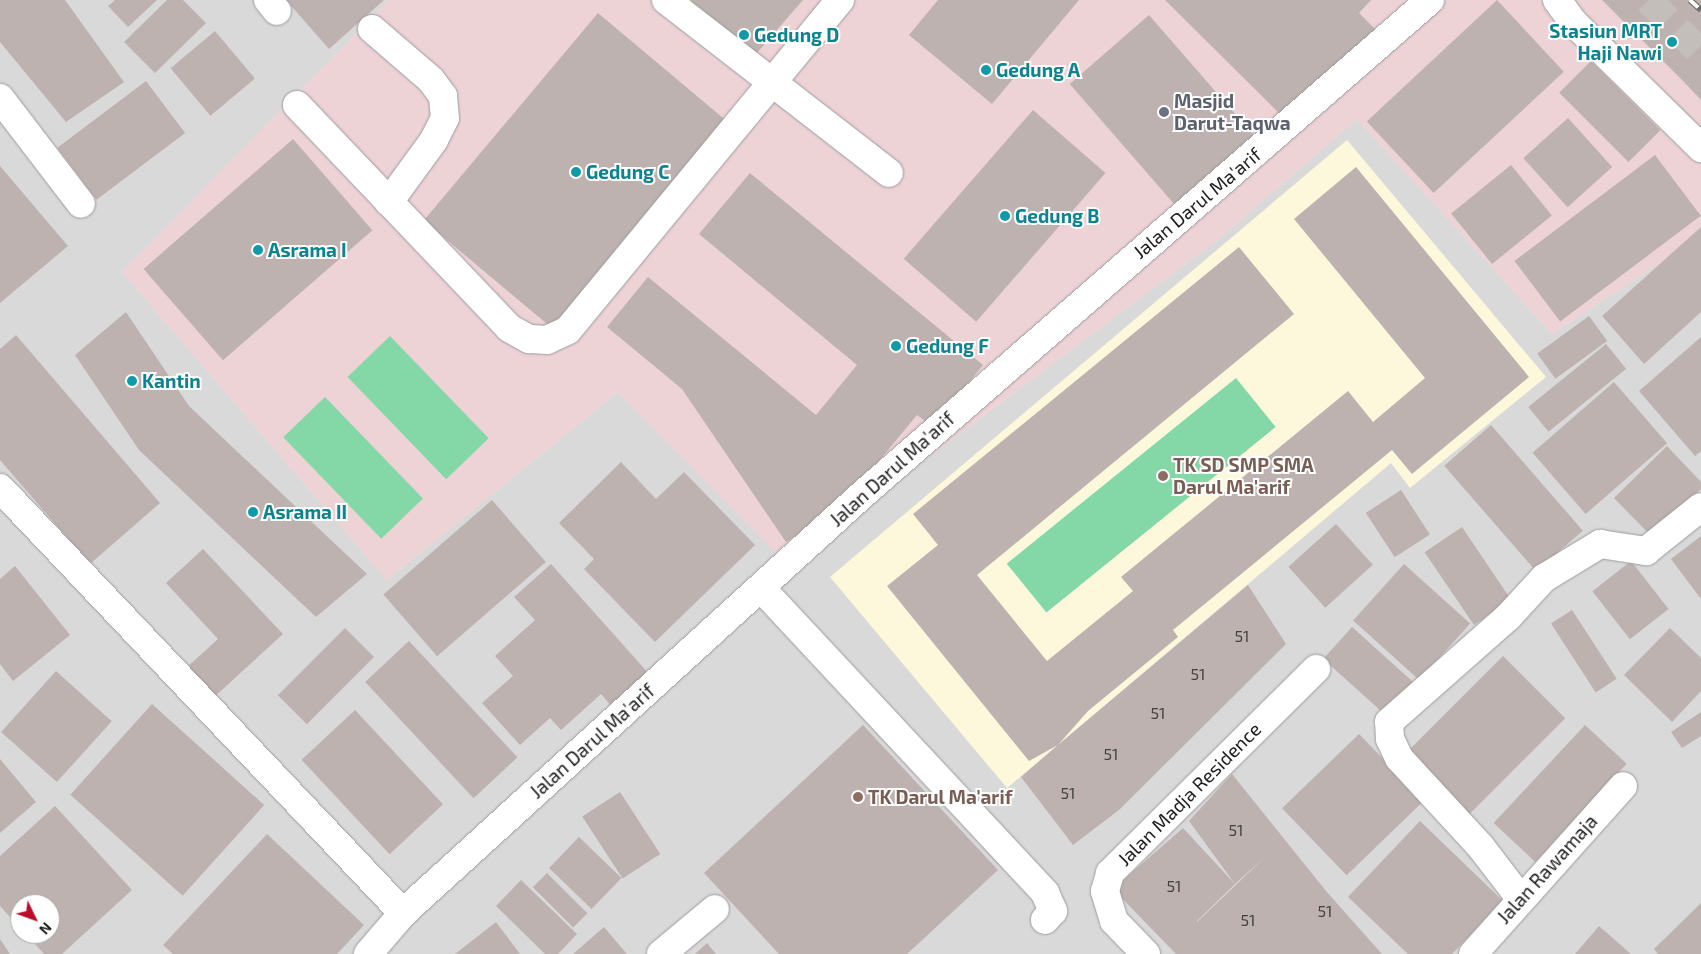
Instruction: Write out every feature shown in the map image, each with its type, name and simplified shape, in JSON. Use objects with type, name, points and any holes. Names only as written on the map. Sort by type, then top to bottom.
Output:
[{"type":"street","points":[[666,0],[889,173]]},
{"type":"street","points":[[297,106],[509,328],[529,339],[547,340],[568,330],[773,84],[840,0]]},
{"type":"street","name":"Jalan Darul Ma'arif","points":[[370,953],[403,913],[761,588],[1091,292],[1430,0]]},
{"type":"street","points":[[1557,0],[1574,22],[1701,148]]},
{"type":"street","points":[[372,29],[431,80],[443,96],[445,118],[434,140],[389,202]]},
{"type":"street","points":[[0,98],[81,204]]},
{"type":"street","points":[[0,488],[403,913]]},
{"type":"street","points":[[1520,898],[1481,847],[1399,758],[1390,739],[1390,722],[1508,616],[1544,578],[1600,544],[1646,551],[1701,507]]},
{"type":"street","points":[[761,588],[1044,894],[1053,911],[1045,920]]},
{"type":"street","name":"Jalan Madja Residence","points":[[1146,954],[1114,921],[1106,891],[1110,873],[1316,669]]},
{"type":"street","name":"Jalan Rawamaja","points":[[1473,954],[1520,898],[1623,786]]},
{"type":"street","points":[[661,954],[715,909]]},
{"type":"shaded area","points":[[0,0],[389,0],[122,272],[387,580],[618,392],[787,564],[1220,238],[1357,119],[1552,334],[1660,263],[1701,304],[1701,954],[0,954]]},
{"type":"shaded area","points":[[389,0],[1701,0],[1701,304],[1660,263],[1552,334],[1357,119],[1220,238],[787,564],[618,392],[387,580],[122,272]]},
{"type":"shaded area","name":"TK SD SMP SMA Darul Ma'arif","points":[[1347,140],[1546,377],[1410,488],[1391,463],[1007,788],[830,577]]},
{"type":"green space","points":[[390,336],[489,438],[446,479],[348,377]]},
{"type":"green space","points":[[1236,378],[1276,427],[1046,613],[1007,564]]},
{"type":"green space","points":[[325,397],[423,498],[381,539],[283,437]]},
{"type":"building","points":[[0,0],[65,0],[124,82],[66,122],[0,42]]},
{"type":"building","points":[[115,0],[157,0],[128,27],[108,6]]},
{"type":"building","points":[[167,0],[183,0],[206,23],[155,73],[124,42]]},
{"type":"building","points":[[286,0],[384,0],[329,49]]},
{"type":"building","name":"Gedung D","points":[[692,0],[803,0],[748,63],[685,8]]},
{"type":"building","name":"Gedung A","points":[[938,0],[1079,0],[992,104],[909,35]]},
{"type":"building","points":[[1165,0],[1371,0],[1359,13],[1379,33],[1287,121]]},
{"type":"building","points":[[1497,0],[1564,72],[1434,193],[1367,121]]},
{"type":"building","name":"Stasiun MRT Haji Nawi","points":[[1602,0],[1701,0],[1701,100],[1685,83]]},
{"type":"building","name":"Gedung C","points":[[598,13],[731,124],[556,332],[424,221]]},
{"type":"building","name":"Masjid Darut-Taqwa","points":[[1149,15],[1258,140],[1179,209],[1070,84]]},
{"type":"building","points":[[215,31],[255,78],[210,116],[171,68]]},
{"type":"building","points":[[1591,61],[1660,130],[1628,162],[1559,93]]},
{"type":"building","points":[[146,81],[185,133],[96,200],[57,148]]},
{"type":"building","name":"Gedung B","points":[[1033,110],[1105,173],[976,322],[904,259]]},
{"type":"building","points":[[1568,118],[1612,167],[1568,207],[1523,158]]},
{"type":"building","name":"Asrama I","points":[[293,139],[372,230],[223,360],[144,269]]},
{"type":"building","points":[[1655,155],[1701,216],[1560,322],[1514,261]]},
{"type":"building","points":[[1511,165],[1552,216],[1492,264],[1451,213]]},
{"type":"building","points":[[0,166],[68,246],[0,303]]},
{"type":"building","points":[[1356,167],[1529,377],[1412,474],[1392,450],[1173,630],[1178,637],[1088,711],[1058,745],[1029,761],[887,586],[938,545],[913,514],[1239,247],[1294,314],[977,575],[1047,661],[1133,591],[1121,577],[1348,391],[1373,422],[1425,378],[1294,219]]},
{"type":"building","name":"Gedung F","points":[[750,173],[983,365],[933,427],[917,415],[840,508],[786,542],[682,389],[607,327],[648,277],[816,415],[857,365],[699,234]]},
{"type":"building","points":[[1701,227],[1701,312],[1644,364],[1602,316]]},
{"type":"building","name":"Asrama II","points":[[126,312],[189,406],[367,574],[316,617],[139,450],[75,355]]},
{"type":"building","points":[[1589,316],[1607,341],[1555,379],[1537,354]]},
{"type":"building","points":[[16,335],[160,503],[90,564],[0,460],[0,349]]},
{"type":"building","points":[[1701,337],[1701,451],[1695,456],[1639,391]]},
{"type":"building","points":[[1606,344],[1626,369],[1548,432],[1528,407]]},
{"type":"building","points":[[1614,382],[1667,443],[1586,514],[1532,453]]},
{"type":"building","points":[[1491,425],[1583,531],[1536,571],[1444,466]]},
{"type":"building","points":[[1667,446],[1701,482],[1701,489],[1651,536],[1614,498]]},
{"type":"building","points":[[621,462],[656,499],[684,472],[755,545],[655,642],[584,569],[594,559],[559,523]]},
{"type":"building","points":[[1401,490],[1430,534],[1395,557],[1366,513]]},
{"type":"building","points":[[492,500],[546,562],[437,656],[383,594]]},
{"type":"building","points":[[1336,524],[1373,565],[1325,608],[1288,567]]},
{"type":"building","points":[[1462,527],[1511,600],[1474,625],[1425,552]]},
{"type":"building","points":[[1701,536],[1701,599],[1671,559]]},
{"type":"building","points":[[203,549],[283,634],[212,699],[185,669],[218,639],[166,583]]},
{"type":"building","points":[[1631,561],[1669,609],[1630,639],[1592,591]]},
{"type":"building","points":[[551,564],[650,675],[613,708],[601,694],[561,730],[550,718],[520,745],[482,703],[513,676],[495,656],[535,620],[514,597]]},
{"type":"building","points":[[1404,564],[1470,624],[1419,680],[1353,620]]},
{"type":"building","points":[[15,566],[70,635],[13,681],[0,664],[0,579]]},
{"type":"building","points":[[1248,585],[1286,644],[1119,810],[1073,845],[1021,777]]},
{"type":"building","points":[[1572,610],[1617,679],[1596,692],[1551,624]]},
{"type":"building","points":[[1352,627],[1416,685],[1387,717],[1323,659]]},
{"type":"building","points":[[345,628],[374,657],[307,724],[278,695]]},
{"type":"building","points":[[1670,628],[1701,658],[1701,691],[1672,722],[1624,675]]},
{"type":"building","points":[[409,641],[517,757],[474,798],[365,682]]},
{"type":"building","points":[[1503,656],[1565,718],[1469,814],[1407,752]]},
{"type":"building","points":[[56,671],[112,721],[57,782],[1,732]]},
{"type":"building","points":[[152,704],[264,805],[183,896],[70,795]]},
{"type":"building","points":[[355,710],[443,804],[390,854],[302,760]]},
{"type":"building","points":[[1701,712],[1701,736],[1682,748],[1671,732]]},
{"type":"building","name":"TK Darul Ma'arif","points":[[863,725],[998,870],[907,954],[779,954],[704,873]]},
{"type":"building","points":[[1585,725],[1627,764],[1535,862],[1494,823]]},
{"type":"building","points":[[1359,734],[1424,801],[1347,875],[1282,808]]},
{"type":"building","points":[[0,759],[36,802],[0,833]]},
{"type":"building","points":[[1232,774],[1326,891],[1382,954],[1176,954],[1113,889],[1183,828],[1235,884],[1189,821]],"holes":[[[1265,857],[1197,922],[1235,884]]]},
{"type":"building","points":[[620,792],[660,854],[623,879],[582,817]]},
{"type":"building","points":[[55,806],[132,890],[62,954],[44,954],[35,944],[60,944],[60,894],[10,894],[10,917],[0,906],[0,856]]},
{"type":"building","points":[[1420,821],[1503,901],[1452,954],[1408,954],[1348,897]]},
{"type":"building","points":[[267,834],[364,925],[337,954],[173,954],[163,945]]},
{"type":"building","points":[[579,837],[621,878],[592,909],[549,868]]},
{"type":"building","points":[[547,873],[587,913],[573,927],[533,887]]},
{"type":"building","points":[[521,880],[577,934],[558,954],[545,954],[496,906]]},
{"type":"building","points":[[1701,903],[1701,954],[1658,954],[1654,949]]},
{"type":"building","points":[[496,922],[520,954],[455,954]]},
{"type":"building","points":[[1599,926],[1631,954],[1575,954]]},
{"type":"building","points":[[604,927],[627,954],[573,954]]},
{"type":"building","points":[[0,939],[10,954],[0,954]]},
{"type":"building","points":[[707,943],[716,954],[695,954]]},
{"type":"tunnel","points":[[1648,0],[1701,53]]},
{"type":"railway","points":[[1690,0],[1701,10]]},
{"type":"place","name":"Gedung D","points":[[744,35]]},
{"type":"place","name":"Stasiun MRT Haji Nawi","points":[[1672,42]]},
{"type":"place","name":"Gedung A","points":[[986,70]]},
{"type":"place","name":"Masjid Darut-Taqwa","points":[[1164,112]]},
{"type":"place","name":"Gedung C","points":[[576,172]]},
{"type":"place","name":"Gedung B","points":[[1005,216]]},
{"type":"place","name":"Asrama I","points":[[258,250]]},
{"type":"place","name":"Gedung F","points":[[896,346]]},
{"type":"place","name":"Kantin","points":[[132,381]]},
{"type":"place","name":"TK SD SMP SMA Darul Ma'arif","points":[[1163,476]]},
{"type":"place","name":"Asrama II","points":[[253,512]]},
{"type":"place","name":"TK Darul Ma'arif","points":[[858,797]]}]
